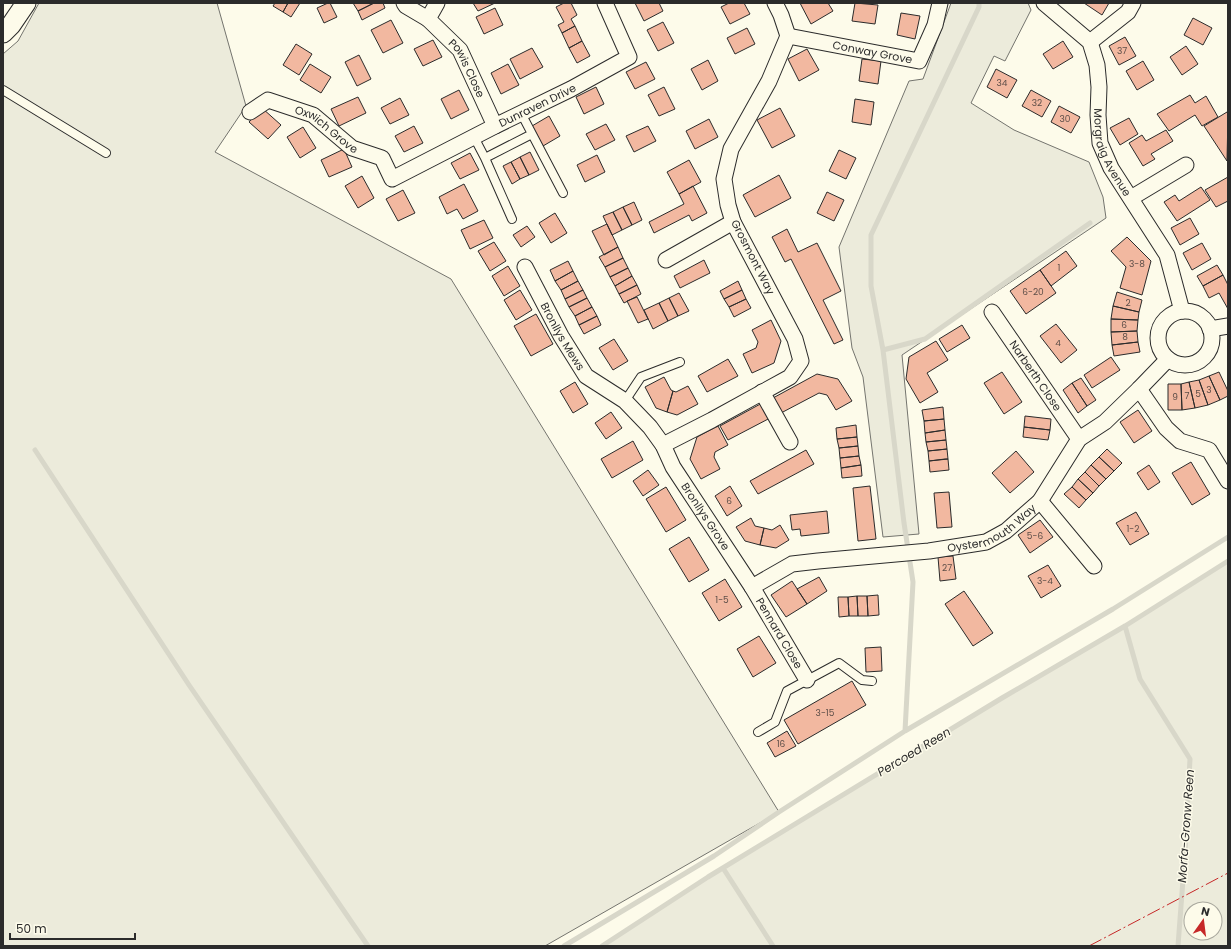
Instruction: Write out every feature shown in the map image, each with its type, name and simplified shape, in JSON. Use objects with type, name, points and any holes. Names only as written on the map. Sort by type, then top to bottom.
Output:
[{"type":"street","points":[[3,32],[11,25],[26,3]]},
{"type":"street","name":"Powis Close","points":[[404,3],[406,6],[428,19],[460,50],[495,126]]},
{"type":"street","points":[[428,19],[437,3]]},
{"type":"street","name":"Dunraven Drive","points":[[392,179],[571,89],[629,57],[605,3]]},
{"type":"street","points":[[774,3],[781,15],[788,36]]},
{"type":"street","name":"Conway Grove","points":[[788,36],[919,61],[935,25],[940,3]]},
{"type":"street","points":[[1044,3],[1090,42],[1128,12],[1133,3]]},
{"type":"street","name":"Grosmont Way","points":[[663,445],[790,377],[801,361],[795,339],[734,222],[728,205],[724,179],[731,149],[769,81],[788,36]]},
{"type":"street","name":"Morgraig Avenue","points":[[1090,42],[1097,65],[1100,143],[1111,168],[1167,256],[1182,311]]},
{"type":"street","name":"Oxwich Grove","points":[[250,112],[268,100],[313,115],[352,148],[382,158],[392,179]]},
{"type":"street","points":[[1131,198],[1186,165]]},
{"type":"street","points":[[666,260],[734,222]]},
{"type":"street","name":"Bronllys Mews","points":[[525,267],[561,336],[586,376],[625,401],[650,427],[663,445]]},
{"type":"street","points":[[1182,311],[1192,311],[1197,313],[1204,319],[1210,328],[1212,336],[1209,349],[1204,357],[1196,362],[1183,365],[1168,359],[1159,347],[1158,338],[1162,322],[1171,314],[1182,311]]},
{"type":"street","name":"Narberth Close","points":[[992,312],[1079,438]]},
{"type":"street","points":[[1210,328],[1228,326]]},
{"type":"street","name":"Oystermouth Way","points":[[752,586],[792,564],[818,560],[928,551],[986,542],[1006,531],[1040,501],[1079,438],[1104,422],[1168,359]]},
{"type":"street","points":[[1139,389],[1166,428],[1180,441],[1208,450],[1228,481]]},
{"type":"street","points":[[762,392],[790,442]]},
{"type":"street","name":"Bronllys Grove","points":[[663,445],[673,467],[752,586]]},
{"type":"street","points":[[1040,501],[1094,566]]},
{"type":"street","name":"Pennard Close","points":[[752,586],[807,680]]},
{"type":"lane","points":[[3,90],[106,153]]},
{"type":"lane","points":[[521,113],[563,193]]},
{"type":"lane","points":[[485,158],[532,134]]},
{"type":"lane","points":[[474,137],[512,219]]},
{"type":"lane","points":[[625,401],[641,377],[680,362]]},
{"type":"lane","points":[[758,732],[775,722],[787,691],[839,663],[862,680],[872,681]]},
{"type":"shaded area","points":[[39,3],[217,3],[246,106],[215,152],[451,279],[779,812],[545,946],[3,946],[3,54],[18,41]]},
{"type":"shaded area","points":[[951,3],[1028,3],[1031,10],[1005,61],[994,56],[971,103],[1014,130],[1089,162],[1103,197],[1106,218],[902,355],[919,534],[883,537],[863,377],[852,348],[839,247],[909,81],[923,79]]},
{"type":"shaded area","points":[[1228,561],[1228,946],[602,946],[708,877],[1002,698],[1125,626]]},
{"type":"building","points":[[275,3],[288,3],[283,12],[273,6]]},
{"type":"building","points":[[288,3],[300,3],[291,17],[283,12]]},
{"type":"building","points":[[330,3],[337,17],[324,23],[317,8]]},
{"type":"building","points":[[353,3],[374,3],[358,11]]},
{"type":"building","points":[[374,3],[383,3],[385,8],[362,20],[358,11]]},
{"type":"building","points":[[473,3],[495,3],[478,11]]},
{"type":"building","points":[[564,3],[571,3],[577,15],[571,19],[575,26],[562,33],[558,25],[564,22],[556,7]]},
{"type":"building","points":[[635,3],[659,3],[663,11],[644,21]]},
{"type":"building","points":[[729,3],[744,3],[750,14],[730,24],[721,7]]},
{"type":"building","points":[[800,3],[828,3],[833,11],[811,24]]},
{"type":"building","points":[[855,3],[878,5],[875,24],[852,21]]},
{"type":"building","points":[[1084,3],[1109,3],[1102,15]]},
{"type":"building","points":[[495,8],[503,25],[484,34],[476,17]]},
{"type":"building","points":[[901,13],[920,16],[915,39],[897,35]]},
{"type":"building","points":[[1193,18],[1212,28],[1203,45],[1184,35]]},
{"type":"building","points":[[391,20],[403,43],[383,53],[371,30]]},
{"type":"building","points":[[663,22],[674,43],[658,51],[647,30]]},
{"type":"building","points":[[575,26],[582,41],[569,48],[562,33]]},
{"type":"building","points":[[747,28],[755,44],[735,54],[727,38]]},
{"type":"building","points":[[1125,37],[1136,56],[1119,65],[1109,46]]},
{"type":"building","points":[[433,40],[442,57],[423,66],[414,49]]},
{"type":"building","points":[[582,41],[590,56],[577,63],[569,48]]},
{"type":"building","points":[[1063,41],[1073,57],[1053,69],[1043,54]]},
{"type":"building","points":[[296,44],[312,54],[299,75],[283,65]]},
{"type":"building","points":[[1186,46],[1198,64],[1182,75],[1170,57]]},
{"type":"building","points":[[532,48],[543,67],[520,79],[510,59]]},
{"type":"building","points":[[807,49],[819,70],[799,81],[788,59]]},
{"type":"building","points":[[359,55],[371,79],[357,86],[345,62]]},
{"type":"building","points":[[862,59],[881,61],[878,84],[859,81]]},
{"type":"building","points":[[708,60],[718,81],[702,90],[691,69]]},
{"type":"building","points":[[1143,61],[1154,80],[1137,90],[1126,71]]},
{"type":"building","points":[[646,62],[655,79],[635,89],[626,72]]},
{"type":"building","points":[[310,64],[331,77],[321,93],[300,80]]},
{"type":"building","points":[[508,64],[519,85],[501,94],[491,73]]},
{"type":"building","points":[[996,69],[1017,80],[1007,98],[987,87]]},
{"type":"building","points":[[596,87],[604,104],[584,114],[576,97]]},
{"type":"building","points":[[664,87],[675,109],[659,116],[648,95]]},
{"type":"building","points":[[459,90],[469,110],[451,119],[441,99]]},
{"type":"building","points":[[1031,90],[1051,101],[1042,117],[1022,106]]},
{"type":"building","points":[[1190,95],[1195,103],[1206,96],[1218,117],[1202,126],[1195,115],[1169,131],[1157,114]]},
{"type":"building","points":[[358,97],[366,113],[339,126],[331,109]]},
{"type":"building","points":[[400,98],[409,115],[390,124],[381,108]]},
{"type":"building","points":[[855,99],[874,102],[871,125],[852,122]]},
{"type":"building","points":[[1059,106],[1080,117],[1071,133],[1051,122]]},
{"type":"building","points":[[262,108],[281,125],[268,139],[249,122]]},
{"type":"building","points":[[780,108],[795,136],[772,148],[757,120]]},
{"type":"building","points":[[1227,112],[1228,114],[1227,161],[1204,126]]},
{"type":"building","points":[[549,116],[560,136],[543,146],[532,126]]},
{"type":"building","points":[[1129,118],[1138,134],[1120,145],[1110,128]]},
{"type":"building","points":[[709,119],[718,137],[695,149],[686,131]]},
{"type":"building","points":[[606,124],[615,140],[595,150],[586,134]]},
{"type":"building","points":[[414,126],[423,143],[404,152],[395,136]]},
{"type":"building","points":[[648,126],[656,141],[634,152],[626,136]]},
{"type":"building","points":[[303,127],[316,148],[300,158],[287,137]]},
{"type":"building","points":[[1166,130],[1173,141],[1151,154],[1155,159],[1143,166],[1129,143],[1142,135],[1146,141]]},
{"type":"building","points":[[344,149],[352,167],[329,177],[321,160]]},
{"type":"building","points":[[839,150],[856,158],[846,179],[829,171]]},
{"type":"building","points":[[530,152],[539,170],[529,175],[520,157]]},
{"type":"building","points":[[470,153],[479,170],[460,179],[451,163]]},
{"type":"building","points":[[597,155],[605,172],[585,182],[577,165]]},
{"type":"building","points":[[520,157],[529,175],[520,179],[511,162]]},
{"type":"building","points":[[689,160],[701,182],[679,194],[667,172]]},
{"type":"building","points":[[511,162],[520,179],[512,184],[503,166]]},
{"type":"building","points":[[779,175],[791,198],[755,217],[743,195]]},
{"type":"building","points":[[362,176],[374,198],[358,208],[345,186]]},
{"type":"building","points":[[1228,177],[1228,201],[1216,207],[1205,190]]},
{"type":"building","points":[[464,184],[478,211],[463,219],[457,209],[447,214],[439,197]]},
{"type":"building","points":[[693,186],[707,213],[692,221],[689,215],[654,233],[649,222],[684,204],[679,194]]},
{"type":"building","points":[[1201,187],[1210,200],[1177,221],[1164,202],[1175,195],[1179,201]]},
{"type":"building","points":[[403,190],[415,213],[398,221],[386,199]]},
{"type":"building","points":[[827,192],[844,200],[834,221],[817,213]]},
{"type":"building","points":[[634,202],[642,220],[632,225],[623,207]]},
{"type":"building","points":[[623,207],[632,225],[622,230],[613,212]]},
{"type":"building","points":[[613,212],[622,230],[612,235],[603,216]]},
{"type":"building","points":[[555,213],[567,233],[551,243],[539,223]]},
{"type":"building","points":[[1190,218],[1199,234],[1180,245],[1171,228]]},
{"type":"building","points":[[484,220],[493,238],[470,249],[461,230]]},
{"type":"building","points":[[607,224],[618,247],[604,255],[592,231]]},
{"type":"building","points":[[527,226],[535,237],[521,247],[513,235]]},
{"type":"building","points":[[787,229],[798,252],[817,243],[841,291],[823,300],[843,340],[834,344],[791,259],[785,262],[772,237]]},
{"type":"building","points":[[1127,237],[1151,261],[1142,295],[1120,288],[1126,267],[1111,251]]},
{"type":"building","points":[[494,242],[506,261],[490,271],[478,251]]},
{"type":"building","points":[[1202,243],[1211,259],[1192,270],[1183,253]]},
{"type":"building","points":[[618,247],[623,258],[605,267],[599,257]]},
{"type":"building","points":[[1066,251],[1077,266],[1051,286],[1040,270]]},
{"type":"building","points":[[623,258],[628,268],[610,277],[605,267]]},
{"type":"building","points":[[704,260],[710,273],[680,288],[674,276]]},
{"type":"building","points":[[568,261],[573,271],[555,281],[550,270]]},
{"type":"building","points":[[1217,265],[1223,275],[1203,286],[1197,276]]},
{"type":"building","points":[[508,266],[520,286],[504,296],[492,276]]},
{"type":"building","points":[[628,268],[632,276],[615,286],[610,277]]},
{"type":"building","points":[[1040,270],[1056,293],[1026,314],[1010,291]]},
{"type":"building","points":[[573,271],[578,281],[561,290],[555,281]]},
{"type":"building","points":[[1223,275],[1228,285],[1228,309],[1219,293],[1209,298],[1203,286]]},
{"type":"building","points":[[632,276],[637,285],[619,294],[615,286]]},
{"type":"building","points":[[578,281],[583,290],[565,299],[561,290]]},
{"type":"building","points":[[738,281],[742,290],[724,299],[720,291]]},
{"type":"building","points":[[637,285],[641,294],[624,303],[619,294]]},
{"type":"building","points":[[520,290],[532,310],[516,320],[504,300]]},
{"type":"building","points":[[583,290],[587,298],[569,307],[565,299]]},
{"type":"building","points":[[742,290],[746,299],[729,307],[724,299]]},
{"type":"building","points":[[1117,292],[1142,300],[1139,312],[1113,306]]},
{"type":"building","points":[[679,293],[689,311],[678,316],[669,298]]},
{"type":"building","points":[[637,297],[648,319],[638,323],[627,301]]},
{"type":"building","points":[[587,298],[592,307],[575,316],[569,307]]},
{"type":"building","points":[[669,298],[678,316],[668,321],[659,303]]},
{"type":"building","points":[[746,299],[751,308],[734,317],[729,307]]},
{"type":"building","points":[[659,303],[668,321],[653,329],[644,310]]},
{"type":"building","points":[[1113,306],[1139,312],[1138,320],[1111,319]]},
{"type":"building","points":[[592,307],[597,316],[579,325],[575,316]]},
{"type":"building","points":[[536,314],[553,344],[531,356],[514,326]]},
{"type":"building","points":[[597,316],[601,325],[584,334],[579,325]]},
{"type":"building","points":[[1111,319],[1138,320],[1137,331],[1111,332]]},
{"type":"building","points":[[771,320],[781,341],[774,363],[752,373],[743,354],[756,348],[758,342],[752,330]]},
{"type":"building","points":[[1056,324],[1077,350],[1061,363],[1040,336]]},
{"type":"building","points":[[962,325],[970,338],[947,352],[939,339]]},
{"type":"building","points":[[1137,331],[1138,342],[1112,345],[1111,332]]},
{"type":"building","points":[[614,339],[628,361],[613,370],[599,348]]},
{"type":"building","points":[[936,341],[948,360],[927,373],[938,392],[920,403],[906,379],[909,357]]},
{"type":"building","points":[[1138,342],[1140,352],[1114,356],[1112,345]]},
{"type":"building","points":[[1111,357],[1120,370],[1092,388],[1084,375]]},
{"type":"building","points":[[728,359],[738,376],[707,392],[698,376]]},
{"type":"building","points":[[1002,372],[1022,402],[1004,414],[984,383]]},
{"type":"building","points":[[1219,372],[1228,391],[1228,396],[1220,400],[1209,376]]},
{"type":"building","points":[[817,374],[838,379],[852,401],[836,410],[827,395],[819,393],[781,413],[773,398]]},
{"type":"building","points":[[1209,376],[1220,400],[1208,405],[1199,380]]},
{"type":"building","points":[[664,377],[673,391],[667,412],[656,408],[645,387]]},
{"type":"building","points":[[1081,378],[1096,400],[1087,406],[1072,383]]},
{"type":"building","points":[[1199,380],[1208,405],[1195,408],[1189,382]]},
{"type":"building","points":[[575,382],[588,404],[573,413],[560,391]]},
{"type":"building","points":[[1189,382],[1195,408],[1182,410],[1181,384]]},
{"type":"building","points":[[1072,383],[1087,406],[1078,413],[1063,390]]},
{"type":"building","points":[[1168,384],[1181,384],[1182,410],[1168,410]]},
{"type":"building","points":[[688,386],[698,404],[677,415],[667,412],[673,391],[676,392]]},
{"type":"building","points":[[764,402],[772,417],[728,440],[720,426]]},
{"type":"building","points":[[943,407],[944,419],[924,421],[922,410]]},
{"type":"building","points":[[1138,410],[1152,431],[1134,443],[1120,422]]},
{"type":"building","points":[[611,412],[622,428],[606,439],[595,423]]},
{"type":"building","points":[[1025,416],[1051,419],[1050,430],[1024,427]]},
{"type":"building","points":[[944,419],[945,430],[925,433],[924,421]]},
{"type":"building","points":[[856,425],[857,437],[837,439],[836,428]]},
{"type":"building","points":[[718,426],[728,445],[715,452],[714,457],[720,469],[701,479],[690,459],[697,437]]},
{"type":"building","points":[[1024,427],[1050,430],[1048,440],[1023,437]]},
{"type":"building","points":[[945,430],[946,440],[926,442],[925,433]]},
{"type":"building","points":[[857,437],[858,446],[839,448],[837,439]]},
{"type":"building","points":[[946,440],[947,449],[928,451],[926,442]]},
{"type":"building","points":[[633,441],[643,460],[612,478],[601,459]]},
{"type":"building","points":[[858,446],[859,456],[840,458],[839,448]]},
{"type":"building","points":[[947,449],[948,459],[929,461],[928,451]]},
{"type":"building","points":[[1107,449],[1122,463],[1114,471],[1099,457]]},
{"type":"building","points":[[806,450],[814,464],[758,494],[750,481]]},
{"type":"building","points":[[1016,451],[1034,472],[1010,493],[992,473]]},
{"type":"building","points":[[859,456],[861,465],[841,468],[840,458]]},
{"type":"building","points":[[1099,457],[1114,471],[1106,479],[1091,465]]},
{"type":"building","points":[[948,459],[949,470],[930,472],[929,461]]},
{"type":"building","points":[[1191,462],[1210,494],[1192,505],[1172,473]]},
{"type":"building","points":[[861,465],[862,476],[842,478],[841,468]]},
{"type":"building","points":[[1091,465],[1106,479],[1099,486],[1085,472]]},
{"type":"building","points":[[1149,465],[1160,482],[1148,490],[1137,473]]},
{"type":"building","points":[[648,470],[659,485],[643,496],[633,481]]},
{"type":"building","points":[[1085,472],[1099,486],[1093,493],[1078,479]]},
{"type":"building","points":[[1078,479],[1093,493],[1086,500],[1072,487]]},
{"type":"building","points":[[730,486],[742,506],[727,516],[715,496]]},
{"type":"building","points":[[870,486],[876,539],[858,541],[853,488]]},
{"type":"building","points":[[666,487],[686,520],[666,532],[646,499]]},
{"type":"building","points":[[1072,487],[1086,500],[1079,508],[1064,494]]},
{"type":"building","points":[[949,492],[952,527],[937,528],[934,493]]},
{"type":"building","points":[[827,511],[829,533],[801,536],[800,529],[792,530],[790,515]]},
{"type":"building","points":[[1136,512],[1149,534],[1130,545],[1116,523]]},
{"type":"building","points":[[751,518],[755,526],[764,528],[760,545],[745,541],[736,527]]},
{"type":"building","points":[[1040,520],[1053,537],[1030,553],[1018,535]]},
{"type":"building","points":[[780,525],[789,540],[776,548],[760,545],[764,528],[772,530]]},
{"type":"building","points":[[689,537],[709,570],[689,582],[669,549]]},
{"type":"building","points":[[953,556],[956,579],[940,581],[938,557]]},
{"type":"building","points":[[1048,565],[1061,586],[1041,598],[1028,576]]},
{"type":"building","points":[[819,577],[827,591],[807,604],[797,589]]},
{"type":"building","points":[[725,579],[742,607],[719,621],[702,593]]},
{"type":"building","points":[[792,581],[807,604],[786,617],[771,595]]},
{"type":"building","points":[[964,591],[993,633],[973,646],[945,604]]},
{"type":"building","points":[[878,595],[879,615],[868,616],[867,596]]},
{"type":"building","points":[[857,596],[867,596],[868,616],[858,616]]},
{"type":"building","points":[[857,596],[858,616],[849,616],[848,597]]},
{"type":"building","points":[[838,597],[848,597],[849,616],[839,617]]},
{"type":"building","points":[[759,636],[776,663],[753,677],[737,649]]},
{"type":"building","points":[[881,647],[882,671],[866,672],[865,648]]},
{"type":"building","points":[[852,681],[866,705],[798,744],[784,720]]},
{"type":"building","points":[[787,731],[796,746],[775,757],[767,743]]},
{"type":"waterway","points":[[905,731],[913,582],[904,523],[883,350],[871,286],[871,235],[979,7],[979,3]]},
{"type":"waterway","points":[[883,350],[925,339],[1090,223]]},
{"type":"waterway","points":[[35,450],[189,685],[368,946]]},
{"type":"waterway","points":[[564,946],[714,856],[779,812],[905,731],[1113,609],[1228,537]]},
{"type":"waterway","name":"Percoed Reen","points":[[602,946],[708,877],[1002,698],[1125,626],[1228,561]]},
{"type":"waterway","name":"Morfa-Gronw Reen","points":[[1125,626],[1140,679],[1190,759],[1178,946]]},
{"type":"waterway","points":[[723,868],[773,946]]},
{"type":"power","points":[[1089,946],[1228,873]]}]
